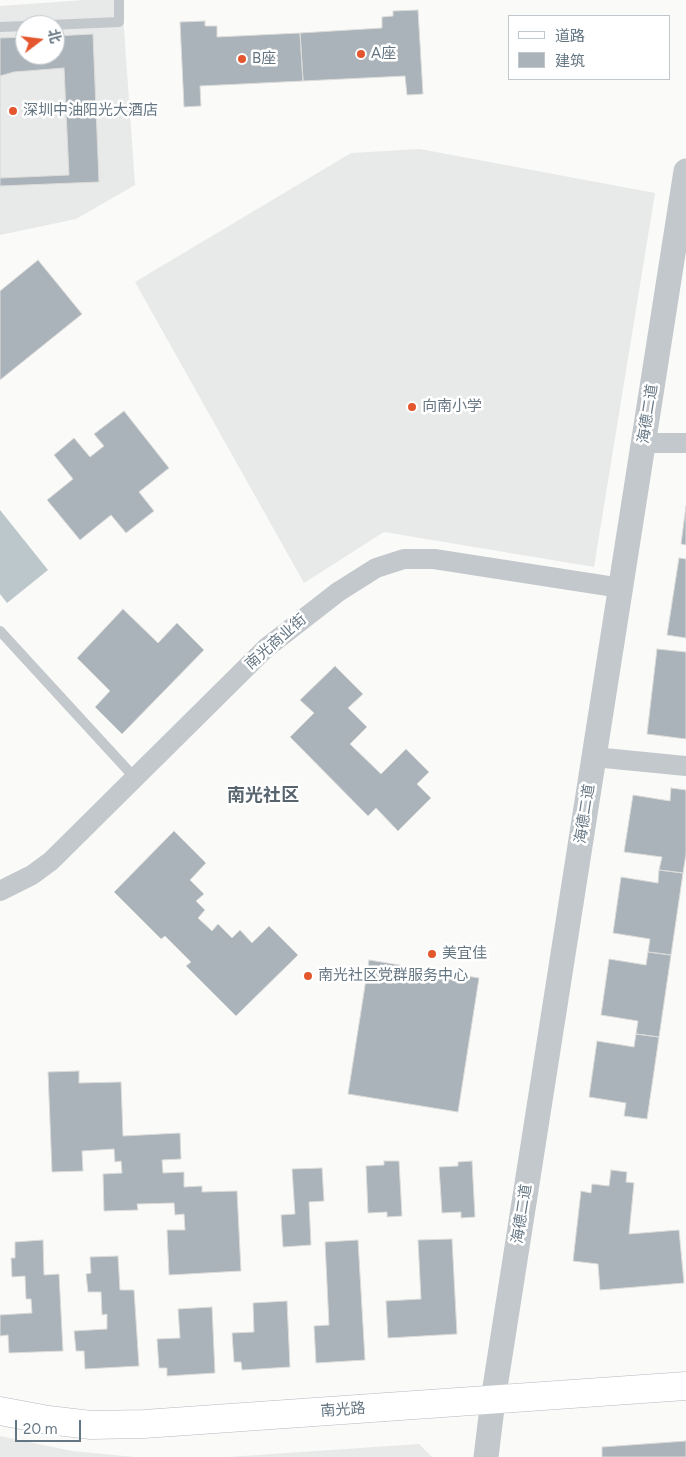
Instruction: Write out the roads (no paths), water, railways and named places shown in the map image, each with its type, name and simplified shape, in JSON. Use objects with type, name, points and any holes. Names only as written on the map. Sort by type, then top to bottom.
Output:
[{"type":"main road","name":"南光路","points":[[0,1411],[48,1420],[91,1424],[144,1424],[686,1386]]},
{"type":"street","name":"海德二道","points":[[486,1457],[493,1400],[643,442],[684,203],[686,171]]},
{"type":"street","points":[[643,442],[686,444]]},
{"type":"street","name":"南光商业街","points":[[0,891],[32,875],[51,861],[266,648],[331,597],[376,568],[404,559],[434,558],[621,588]]},
{"type":"street","points":[[594,758],[686,766]]},
{"type":"lane","points":[[65,24],[119,22],[118,0]]},
{"type":"lane","points":[[0,27],[15,26]]},
{"type":"lane","points":[[0,632],[135,778]]},
{"type":"place","name":"A座","points":[[361,54]]},
{"type":"place","name":"B座","points":[[242,59]]},
{"type":"place","name":"深圳中油阳光大酒店","points":[[13,111]]},
{"type":"place","name":"向南小学","points":[[412,407]]},
{"type":"place","name":"美宜佳","points":[[432,954]]},
{"type":"place","name":"南光社区党群服务中心","points":[[308,976]]},
{"type":"district","name":"南光社区","points":[[263,796]]}]
